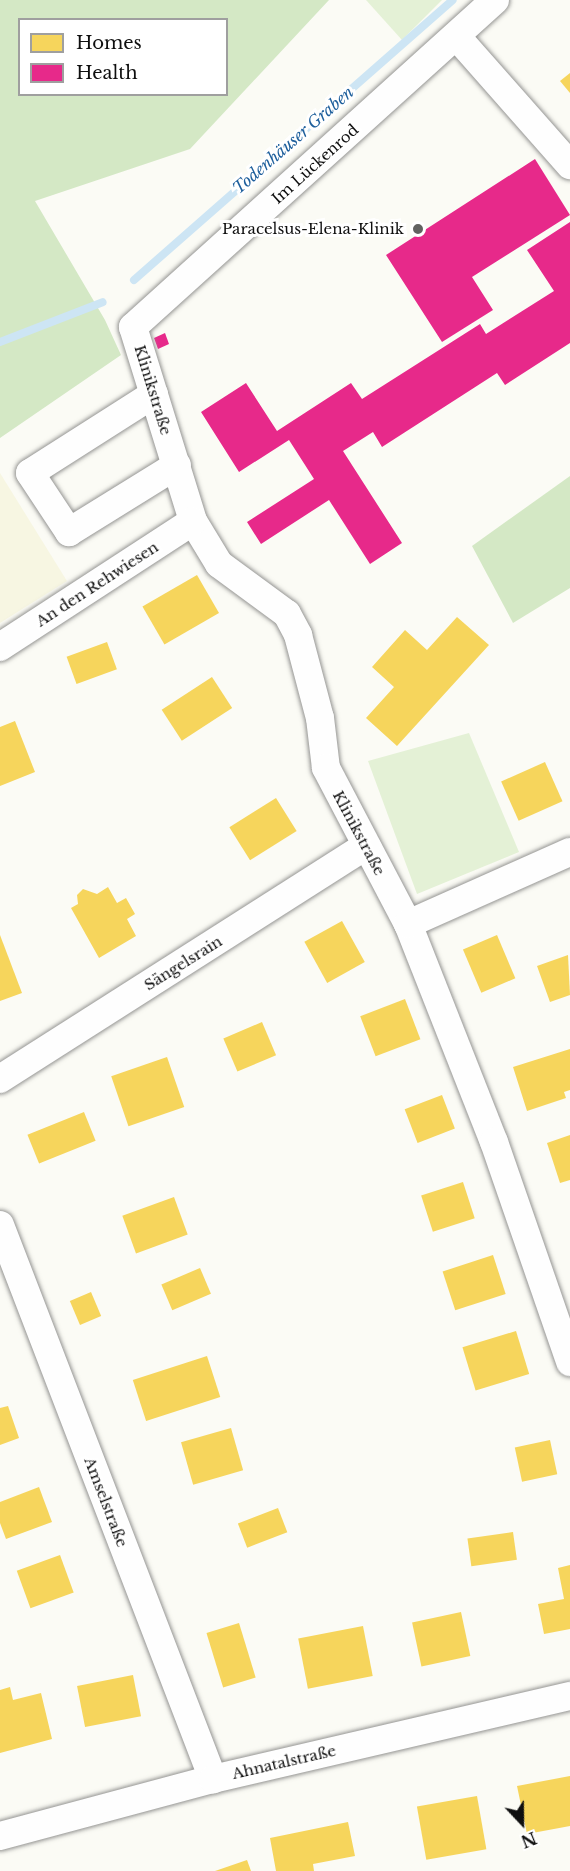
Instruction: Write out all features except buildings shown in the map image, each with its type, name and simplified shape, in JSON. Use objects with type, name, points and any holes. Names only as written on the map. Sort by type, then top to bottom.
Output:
[{"type":"street","name":"Im Lückenrod","points":[[133,327],[457,37],[495,0]]},
{"type":"street","points":[[457,37],[570,165]]},
{"type":"street","name":"Klinikstraße","points":[[133,327],[193,521],[219,564],[287,614],[298,635],[320,718],[326,768],[408,924],[505,1174],[570,1362]]},
{"type":"street","points":[[154,394],[30,473],[69,532],[177,465]]},
{"type":"street","name":"An den Rehwiesen","points":[[0,647],[193,521]]},
{"type":"street","name":"Sängelsrain","points":[[0,1079],[366,846]]},
{"type":"street","points":[[408,924],[570,852]]},
{"type":"street","name":"Amselstraße","points":[[0,1225],[213,1779]]},
{"type":"street","name":"Ahnatalstraße","points":[[0,1836],[213,1779],[570,1696]]},
{"type":"green space","points":[[0,0],[329,0],[190,149],[35,201],[105,320],[121,355],[0,438]]},
{"type":"green space","points":[[366,0],[442,0],[402,40]]},
{"type":"green space","points":[[0,473],[67,581],[0,623]]},
{"type":"green space","points":[[570,476],[570,588],[513,623],[472,546]]},
{"type":"green space","points":[[469,733],[519,852],[417,894],[368,761]]},
{"type":"waterway","name":"Todenhäuser Graben","points":[[134,280],[453,0]]},
{"type":"waterway","name":"Todenhäuser Graben","points":[[0,342],[103,302]]},
{"type":"place","name":"Paracelsus-Elena-Klinik","points":[[418,229]]}]
